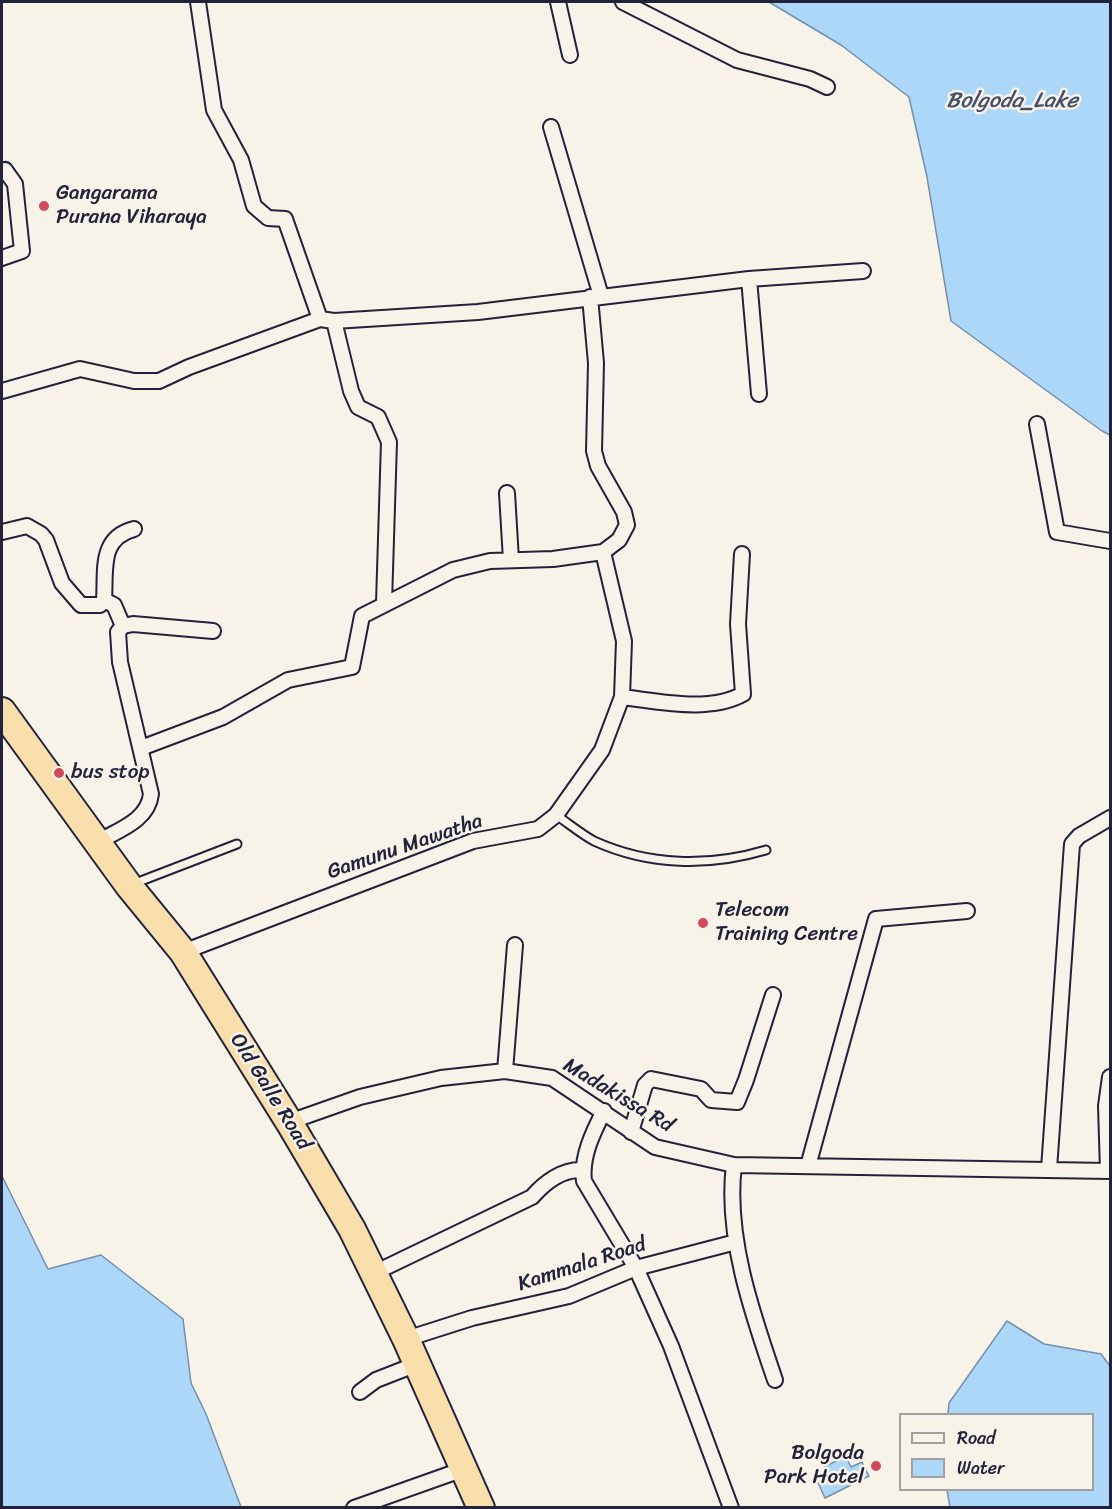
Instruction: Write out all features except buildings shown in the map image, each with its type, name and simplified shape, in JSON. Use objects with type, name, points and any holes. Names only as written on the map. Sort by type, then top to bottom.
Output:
[{"type":"highway","name":"Old Galle Road","points":[[2,711],[129,886],[183,952],[289,1122],[352,1229],[374,1273],[481,1508]]},
{"type":"street","points":[[198,2],[214,110],[240,160],[254,206],[268,218],[285,219],[327,320],[358,407],[378,417],[389,442],[384,603]]},
{"type":"street","points":[[558,2],[570,55]]},
{"type":"street","points":[[624,2],[737,60],[810,80],[827,87]]},
{"type":"street","points":[[141,748],[223,717],[288,680],[352,667],[362,616],[453,570],[490,561],[553,559],[603,552],[619,540],[627,525],[624,512],[598,466],[594,451],[595,296],[551,127]]},
{"type":"street","points":[[2,171],[5,170],[15,184],[22,251],[2,258]]},
{"type":"street","points":[[2,391],[80,369],[134,381],[159,381],[189,367],[327,320],[478,312],[749,279],[863,271]]},
{"type":"street","points":[[749,279],[759,394]]},
{"type":"street","points":[[1037,424],[1057,532],[1110,541]]},
{"type":"street","points":[[507,493],[511,560]]},
{"type":"street","points":[[2,532],[27,526],[36,529],[46,540],[56,570],[72,595],[81,605],[100,605],[104,600],[107,553],[113,539],[119,534],[134,529]]},
{"type":"street","name":"Gamunu Mawatha","points":[[183,952],[473,841],[538,829],[556,814],[602,750],[622,697],[624,641],[603,552]]},
{"type":"street","points":[[622,697],[698,703],[731,701],[743,694],[738,624],[742,554]]},
{"type":"street","points":[[104,600],[114,605],[123,626]]},
{"type":"street","points":[[98,842],[133,821],[148,807],[151,794],[120,662],[117,632],[123,626],[144,624],[213,631]]},
{"type":"street","points":[[1049,1168],[1058,1014],[1072,844],[1079,836],[1110,818]]},
{"type":"street","points":[[808,1166],[876,919],[967,911]]},
{"type":"street","points":[[505,1071],[515,945]]},
{"type":"street","points":[[631,1132],[645,1085],[651,1078],[701,1089],[711,1100],[736,1102],[746,1080],[773,995]]},
{"type":"street","name":"Madakissa Rd","points":[[289,1122],[360,1097],[441,1078],[505,1071],[552,1078],[604,1111],[655,1148],[734,1165],[1049,1168],[1109,1171]]},
{"type":"street","points":[[1109,1171],[1106,1106],[1110,1077]]},
{"type":"street","points":[[604,1111],[592,1133],[582,1170],[584,1181],[636,1268],[671,1346],[731,1508]]},
{"type":"street","points":[[734,1165],[730,1194],[736,1242],[761,1339],[775,1380]]},
{"type":"street","points":[[374,1273],[532,1197],[542,1186],[572,1169],[582,1170]]},
{"type":"street","name":"Kammala Road","points":[[406,1339],[472,1318],[569,1296],[636,1268],[736,1242]]},
{"type":"street","points":[[360,1392],[376,1380],[417,1364]]},
{"type":"street","points":[[354,1508],[464,1469]]},
{"type":"lane","points":[[556,814],[592,840],[634,856],[693,862],[733,860],[766,850]]},
{"type":"lane","points":[[129,886],[237,844]]},
{"type":"water","name":"Bolgoda_Lake","points":[[769,2],[1110,2],[1110,435],[951,321],[927,177],[909,97],[841,45]]},
{"type":"water","points":[[2,1176],[48,1269],[101,1255],[183,1319],[191,1383],[206,1414],[241,1507],[2,1507]]},
{"type":"water","points":[[1007,1321],[1044,1344],[1101,1354],[1110,1366],[1110,1507],[950,1507],[947,1491],[1094,1491],[1094,1413],[948,1413],[949,1403]]},
{"type":"water","points":[[846,1456],[851,1467],[862,1462],[869,1476],[825,1498],[818,1483],[829,1478],[824,1467]]},
{"type":"place","name":"Gangarama Purana Viharaya","points":[[44,206]]},
{"type":"place","name":"bus stop","points":[[59,773]]},
{"type":"place","name":"Telecom Training Centre","points":[[703,923]]},
{"type":"place","name":"Bolgoda Park Hotel","points":[[876,1466]]}]
